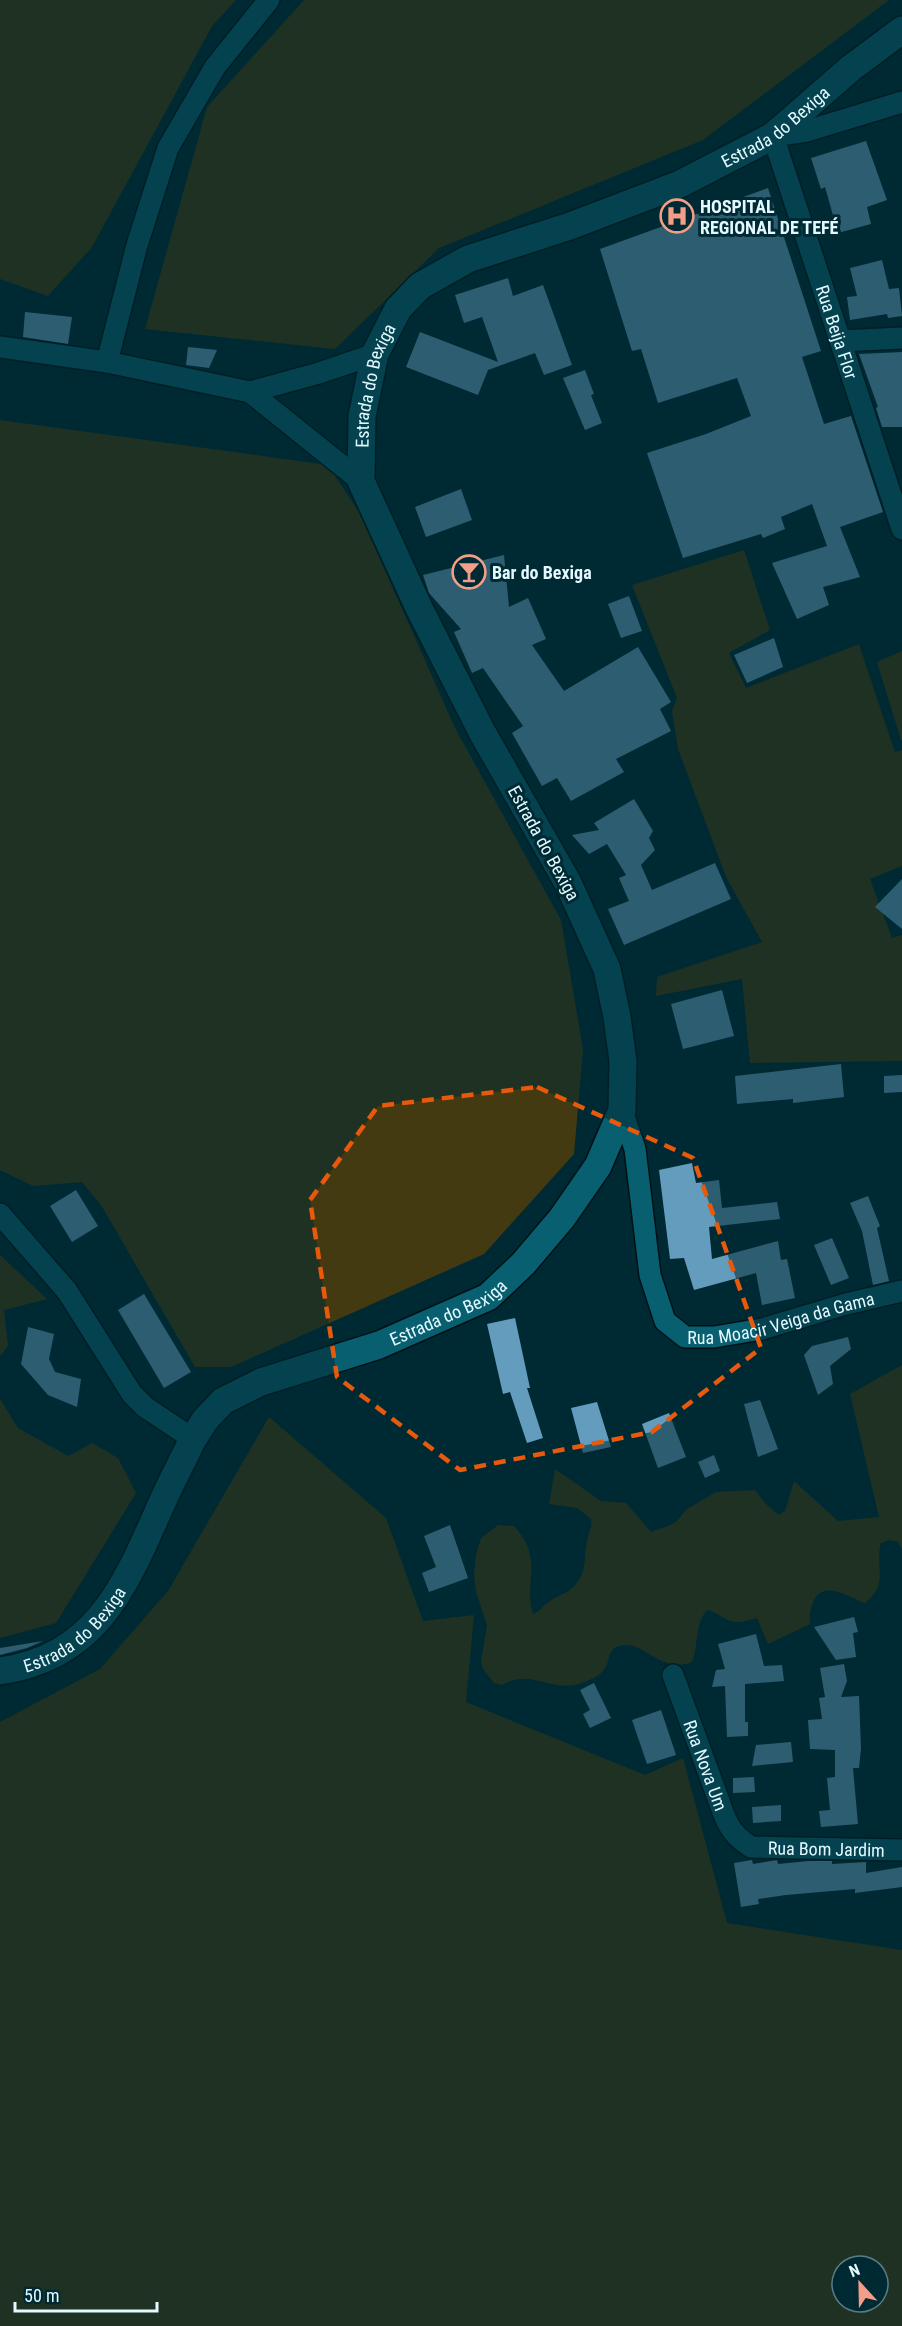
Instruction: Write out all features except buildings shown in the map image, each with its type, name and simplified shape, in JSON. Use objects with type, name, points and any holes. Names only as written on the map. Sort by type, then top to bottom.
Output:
[{"type":"street","points":[[108,362],[137,245],[168,148],[215,67],[269,0]]},
{"type":"street","name":"Estrada do Bexiga","points":[[0,1671],[15,1669],[42,1660],[64,1649],[83,1636],[114,1601],[133,1568],[193,1439],[205,1420],[223,1401],[261,1382],[379,1345],[488,1297],[524,1264],[562,1218],[598,1166],[621,1110],[623,1061],[618,1017],[607,969],[568,883],[482,732],[419,608],[361,481],[362,416],[375,354],[398,309],[420,286],[468,260],[570,226],[680,184],[773,136],[843,75],[902,30]]},
{"type":"street","points":[[773,136],[807,131],[902,102]]},
{"type":"street","name":"Rua Beija Flor","points":[[773,136],[902,529]]},
{"type":"street","points":[[840,341],[902,338]]},
{"type":"street","points":[[0,347],[108,362],[250,392],[361,481]]},
{"type":"street","points":[[250,392],[319,373],[375,354]]},
{"type":"street","name":"Rua Moacir Veiga da Gama","points":[[621,1110],[635,1149],[650,1275],[665,1321],[685,1336],[714,1337],[762,1329],[846,1304],[902,1291]]},
{"type":"street","points":[[0,1214],[67,1291],[132,1394],[154,1414],[193,1439]]},
{"type":"street","name":"Rua Nova Um","points":[[673,1675],[728,1826],[737,1837],[751,1847]]},
{"type":"street","name":"Rua Bom Jardim","points":[[751,1847],[902,1850]]},
{"type":"highlighted area","points":[[537,1087],[693,1158],[761,1348],[652,1432],[460,1470],[337,1377],[310,1200],[378,1106]]},
{"type":"shaded area","points":[[0,0],[236,0],[212,26],[92,247],[48,296],[0,279]]},
{"type":"shaded area","points":[[304,0],[889,0],[703,140],[439,248],[335,349],[145,329],[207,107]]},
{"type":"shaded area","points":[[0,420],[328,465],[359,512],[455,728],[561,920],[583,1050],[574,1154],[484,1254],[231,1367],[195,1367],[101,1205],[82,1182],[33,1186],[0,1170]]},
{"type":"shaded area","points":[[744,550],[770,630],[729,653],[746,688],[859,644],[895,752],[902,750],[902,866],[870,879],[892,938],[902,935],[902,1061],[750,1063],[742,979],[656,996],[657,977],[762,942],[726,877],[678,749],[672,711],[677,698],[632,585]]},
{"type":"shaded area","points":[[902,651],[902,740],[901,740],[877,662]]},
{"type":"shaded area","points":[[0,1255],[47,1299],[4,1310],[8,1346],[0,1356]]},
{"type":"shaded area","points":[[902,1365],[902,1549],[898,1542],[890,1540],[881,1543],[879,1582],[873,1596],[865,1603],[835,1591],[821,1592],[812,1605],[810,1624],[768,1644],[757,1618],[734,1622],[707,1610],[698,1628],[692,1662],[670,1664],[636,1647],[619,1646],[611,1652],[600,1674],[568,1686],[531,1679],[512,1680],[502,1685],[494,1683],[483,1669],[481,1661],[487,1625],[476,1592],[474,1574],[481,1538],[498,1525],[514,1526],[523,1538],[529,1549],[531,1560],[530,1590],[533,1614],[571,1589],[581,1577],[591,1519],[577,1508],[549,1504],[555,1469],[601,1501],[626,1503],[651,1532],[676,1522],[687,1509],[716,1492],[755,1490],[779,1515],[785,1511],[794,1481],[838,1521],[879,1517],[850,1394]]},
{"type":"shaded area","points":[[0,1399],[18,1428],[68,1456],[92,1443],[118,1458],[136,1493],[56,1623],[0,1638]]},
{"type":"shaded area","points":[[269,1417],[386,1518],[423,1621],[474,1615],[466,1702],[645,1775],[683,1758],[727,1923],[902,1950],[902,2326],[0,2326],[0,1722],[100,1669],[168,1591]]},
{"type":"place","name":"HOSPITAL REGIONAL DE TEFÉ","points":[[677,216]]},
{"type":"place","name":"Bar do Bexiga","points":[[469,572]]}]
